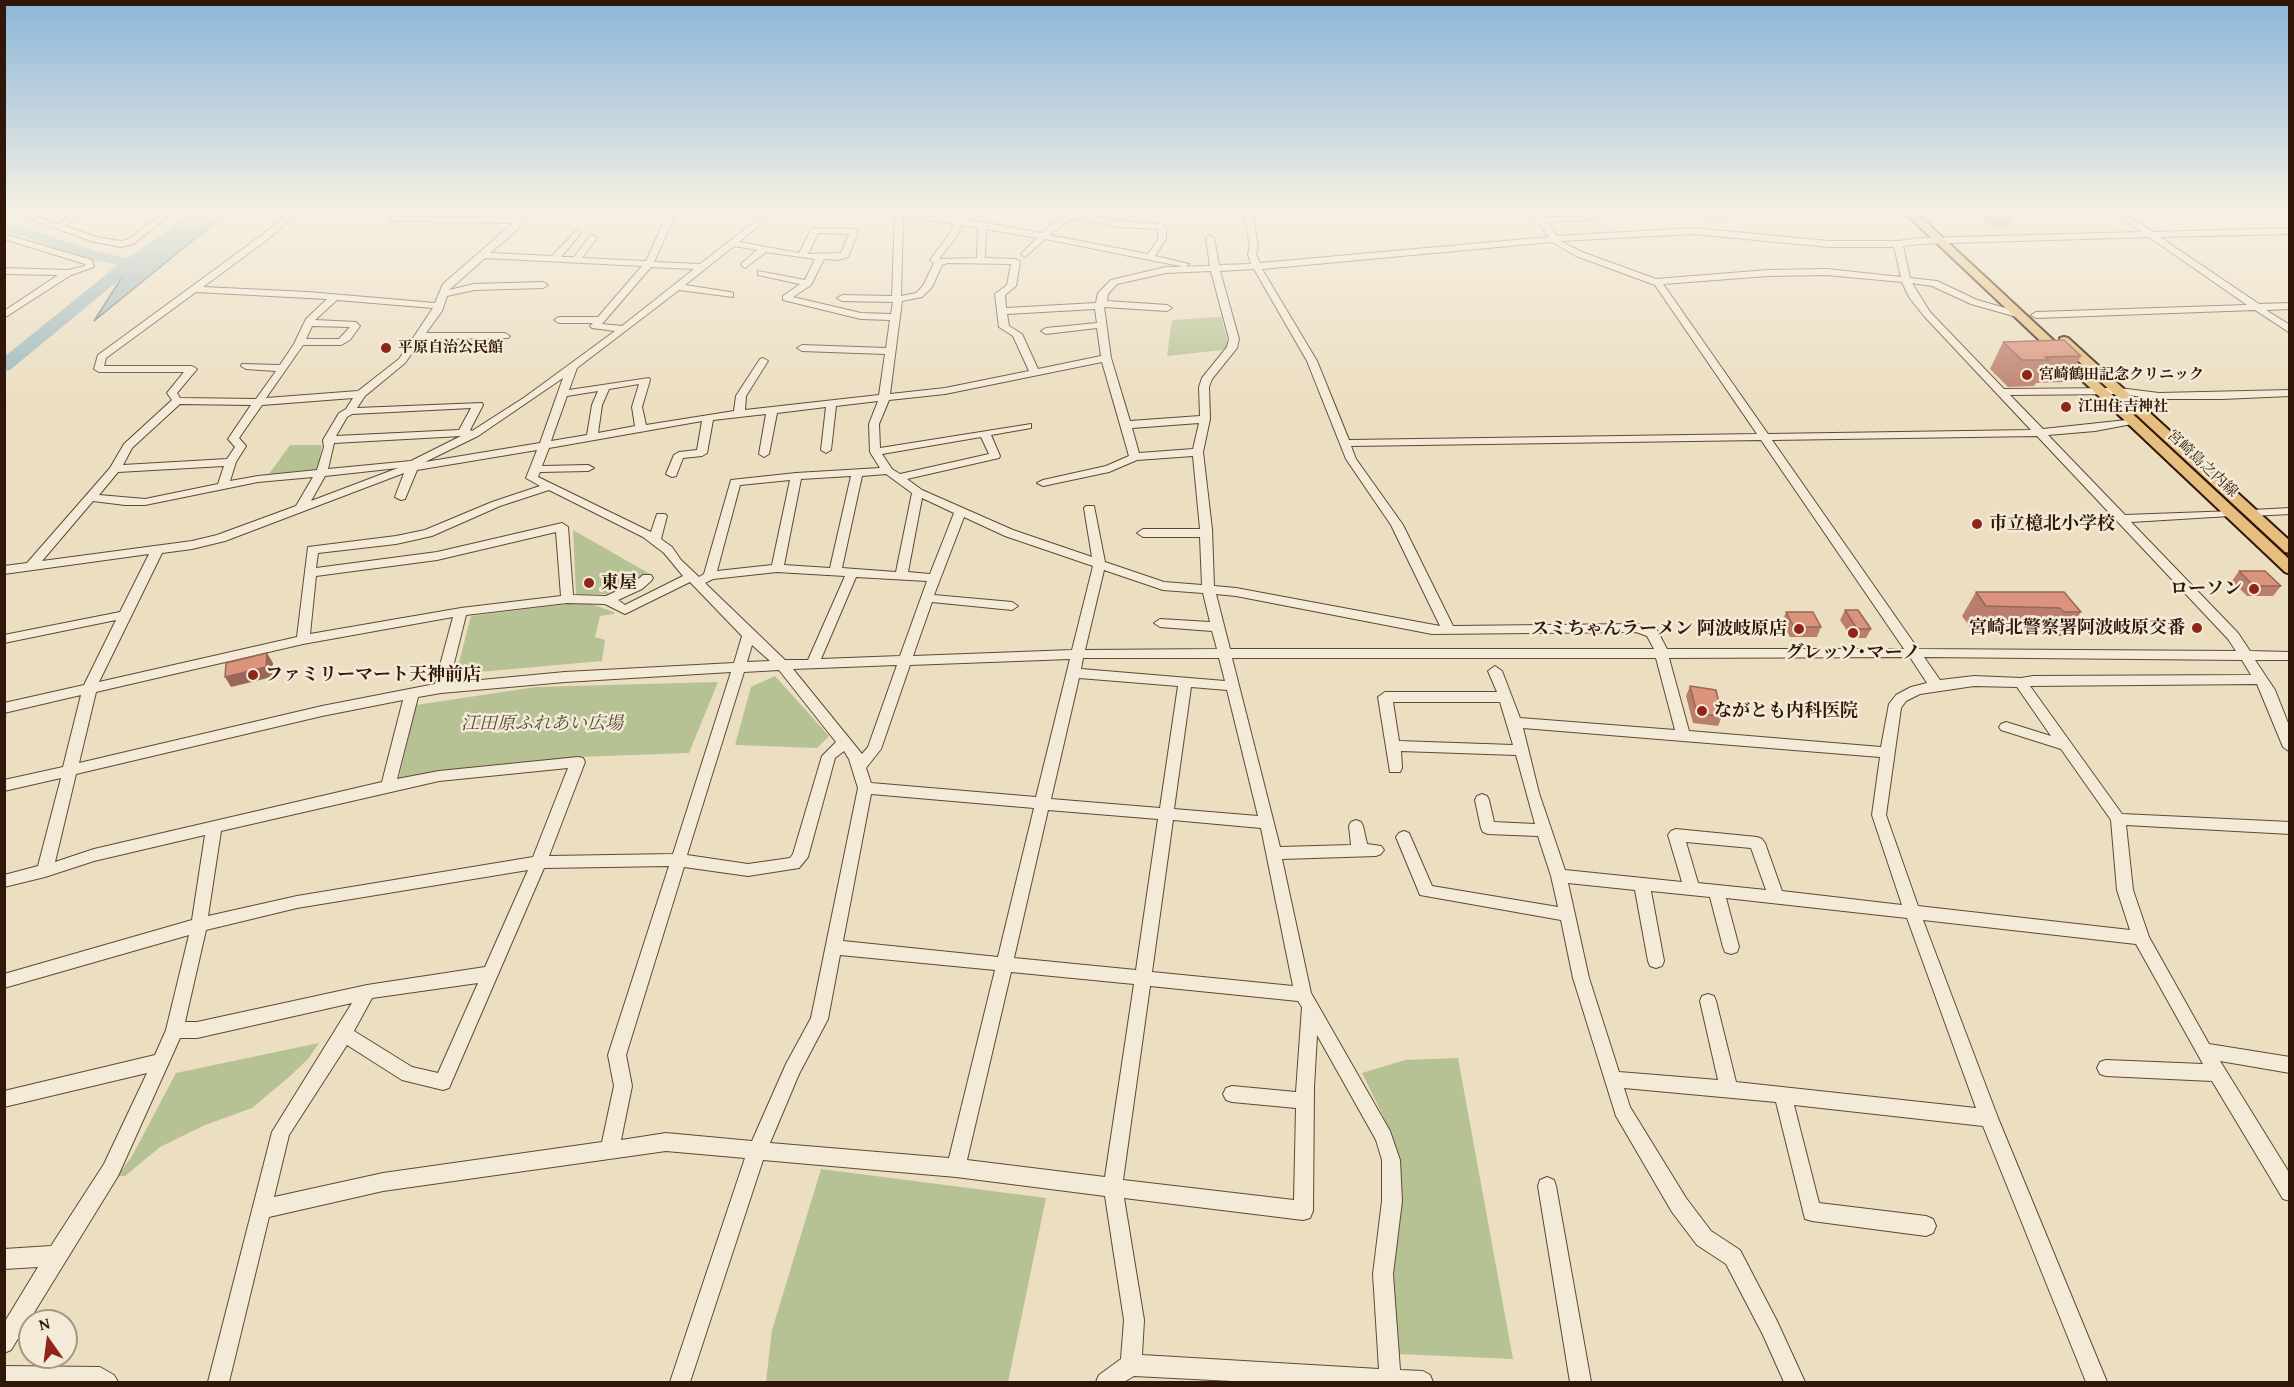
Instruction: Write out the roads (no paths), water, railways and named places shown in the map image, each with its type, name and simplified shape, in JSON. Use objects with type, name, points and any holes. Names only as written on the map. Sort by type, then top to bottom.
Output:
[{"type":"main road","name":"宮崎島之内線","points":[[1982,276],[2020,315],[2289,568]]},
{"type":"main road","name":"宮崎島之内線","points":[[1989,276],[2036,315],[2289,549]]},
{"type":"street","points":[[4,315],[64,276]]},
{"type":"street","points":[[177,401],[172,393],[192,369],[99,369],[101,357],[212,276]]},
{"type":"street","points":[[350,411],[361,394],[402,361],[437,311],[446,286],[458,276]]},
{"type":"street","points":[[624,329],[595,326],[639,276]]},
{"type":"street","points":[[4,570],[221,538],[411,467],[469,433],[573,366],[691,276]]},
{"type":"street","points":[[774,276],[808,283]]},
{"type":"street","points":[[812,276],[808,283],[786,297],[861,316],[896,317]]},
{"type":"street","points":[[895,276],[898,299],[896,317],[884,399],[874,424],[875,452],[888,471],[918,492],[960,513],[1020,537],[1163,586],[1208,588],[1304,603],[1432,630],[1637,628],[1652,633],[1663,653],[1683,735]]},
{"type":"street","points":[[842,298],[898,299],[920,295],[932,276]]},
{"type":"street","points":[[1013,276],[1011,286],[1000,294],[1004,327],[1017,334],[1035,374]]},
{"type":"street","points":[[1135,457],[1106,358],[1101,304],[1103,292],[1114,282],[1141,276]]},
{"type":"street","points":[[262,1209],[383,1182],[666,1142],[956,1168],[1303,1211],[1306,1000],[1267,823],[1208,588],[1206,532],[1198,452],[1205,419],[1204,387],[1207,378],[1232,348],[1234,339],[1217,276]]},
{"type":"street","points":[[1262,276],[1312,361],[1351,459],[1386,506],[1397,525],[1449,630]]},
{"type":"street","points":[[1638,276],[1655,282],[1745,276]]},
{"type":"street","points":[[1862,276],[1934,283],[1974,302],[2020,315]]},
{"type":"street","points":[[1905,276],[1914,297],[1927,314],[2217,618],[2244,652],[2268,690],[2289,747]]},
{"type":"street","points":[[2210,276],[2289,330]]},
{"type":"street","points":[[1655,282],[1936,685]]},
{"type":"street","points":[[443,294],[474,287],[543,285]]},
{"type":"street","points":[[677,286],[730,295]]},
{"type":"street","points":[[194,289],[437,306]]},
{"type":"street","points":[[223,485],[231,462],[241,446],[233,439],[261,402],[300,342],[308,323],[334,298]]},
{"type":"street","points":[[1002,310],[1101,304],[1167,308]]},
{"type":"street","points":[[2036,315],[2289,306]]},
{"type":"street","points":[[559,320],[600,320]]},
{"type":"street","points":[[300,342],[341,342],[347,338],[355,326],[353,324],[308,323]]},
{"type":"street","points":[[1046,331],[1102,325]]},
{"type":"street","points":[[419,336],[506,336]]},
{"type":"street","points":[[802,348],[890,351]]},
{"type":"street","points":[[89,497],[145,502],[223,485],[322,471],[411,467],[708,417],[945,391],[1106,358]]},
{"type":"street","points":[[738,414],[741,396],[763,361]]},
{"type":"street","points":[[246,366],[283,368]]},
{"type":"street","points":[[573,366],[532,478],[613,516],[655,540],[700,578],[748,635],[782,665],[856,757],[865,788],[819,1019],[792,1070],[757,1151],[680,1383]]},
{"type":"street","points":[[563,394],[645,380],[637,407],[641,428]]},
{"type":"street","points":[[592,436],[597,405],[605,387]]},
{"type":"street","points":[[2000,392],[2119,391],[2159,396],[2289,393]]},
{"type":"street","points":[[32,565],[89,497],[116,469],[128,446],[177,401],[261,402],[361,394]]},
{"type":"street","points":[[301,508],[322,471],[329,447],[328,440],[343,415],[350,411],[478,405],[469,433]]},
{"type":"street","points":[[826,450],[831,405]]},
{"type":"street","points":[[764,454],[772,411]]},
{"type":"street","points":[[672,474],[679,455],[702,453],[708,417]]},
{"type":"street","points":[[1125,425],[1205,419]]},
{"type":"street","points":[[1345,443],[2039,433],[2095,428],[2132,421]]},
{"type":"street","points":[[875,452],[1027,426]]},
{"type":"street","points":[[328,440],[469,433]]},
{"type":"street","points":[[898,478],[995,456],[984,433]]},
{"type":"street","points":[[1043,483],[1109,469],[1135,457],[1198,452]]},
{"type":"street","points":[[116,469],[231,462]]},
{"type":"street","points":[[401,497],[411,467]]},
{"type":"street","points":[[535,469],[588,468]]},
{"type":"street","points":[[700,578],[735,482],[888,471]]},
{"type":"street","points":[[835,572],[857,474]]},
{"type":"street","points":[[777,568],[796,476]]},
{"type":"street","points":[[303,640],[312,550],[396,540],[428,533],[496,504],[550,486]]},
{"type":"street","points":[[901,576],[918,492]]},
{"type":"street","points":[[956,1168],[1099,564],[1089,508]]},
{"type":"street","points":[[2252,513],[2289,512]]},
{"type":"street","points":[[860,766],[874,749],[905,658],[960,513]]},
{"type":"street","points":[[2121,519],[2230,513]]},
{"type":"street","points":[[655,540],[661,516]]},
{"type":"street","points":[[310,573],[437,556],[562,527],[567,599]]},
{"type":"street","points":[[1143,533],[1206,532]]},
{"type":"street","points":[[45,871],[90,687],[158,549]]},
{"type":"street","points":[[608,600],[625,610],[700,578],[777,568],[935,578]]},
{"type":"street","points":[[813,663],[852,573]]},
{"type":"street","points":[[4,708],[303,640],[461,612],[567,599],[608,600],[638,586],[647,578]]},
{"type":"street","points":[[927,598],[1012,606]]},
{"type":"street","points":[[441,688],[461,612]]},
{"type":"street","points":[[4,639],[113,616],[124,616]]},
{"type":"street","points":[[1160,623],[1217,627]]},
{"type":"street","points":[[609,1151],[623,1086],[617,1055],[740,667],[748,635]]},
{"type":"street","points":[[2244,652],[2289,647]]},
{"type":"street","points":[[4,786],[322,711],[441,688],[566,677],[740,667],[905,658],[1078,654],[2244,652],[2289,656]]},
{"type":"street","points":[[1495,671],[1515,722],[1558,876],[1581,978],[1623,1110],[1679,1205],[1704,1238],[1733,1257],[1770,1328],[1794,1383]]},
{"type":"street","points":[[1074,673],[1232,686]]},
{"type":"street","points":[[2096,1383],[1989,1118],[1879,815],[1894,707],[1907,694],[1936,685],[1974,681],[2021,683],[2044,680],[2261,679]]},
{"type":"street","points":[[1131,1365],[1134,1320],[1113,1186],[1185,683]]},
{"type":"street","points":[[2021,683],[2118,819],[2125,891],[2141,938],[2204,1051],[2289,1192]]},
{"type":"street","points":[[388,786],[412,693]]},
{"type":"street","points":[[1395,768],[1385,697],[1506,696]]},
{"type":"street","points":[[1515,722],[1888,753]]},
{"type":"street","points":[[2006,728],[2064,745]]},
{"type":"street","points":[[4,981],[199,925],[297,902],[539,862],[677,860],[748,870],[794,864],[800,856],[829,756],[844,744]]},
{"type":"street","points":[[1393,746],[1521,750]]},
{"type":"street","points":[[4,881],[94,855],[388,786],[439,776],[578,762],[539,862],[488,974],[443,1082],[408,1074],[344,1034]]},
{"type":"street","points":[[865,788],[1267,823]]},
{"type":"street","points":[[1482,800],[1488,828],[1544,830]]},
{"type":"street","points":[[2118,819],[2289,828]]},
{"type":"street","points":[[1273,853],[1368,850],[1356,826]]},
{"type":"street","points":[[4,1343],[111,1170],[175,1030],[199,925],[214,827]]},
{"type":"street","points":[[1692,889],[1676,835],[1757,843],[1776,897]]},
{"type":"street","points":[[1404,837],[1426,891],[1567,915]]},
{"type":"street","points":[[1558,876],[1912,911],[2141,938]]},
{"type":"street","points":[[1642,884],[1656,961]]},
{"type":"street","points":[[1716,891],[1731,947]]},
{"type":"street","points":[[832,947],[1005,963],[1306,1000]]},
{"type":"street","points":[[175,1030],[197,1030],[366,992],[488,974]]},
{"type":"street","points":[[218,1383],[281,1132],[344,1034],[366,992]]},
{"type":"street","points":[[1306,1000],[1384,1137],[1391,1160],[1392,1201],[1383,1274],[1389,1381]]},
{"type":"street","points":[[1708,1001],[1729,1089]]},
{"type":"street","points":[[2204,1051],[2289,1065]]},
{"type":"street","points":[[4,1099],[159,1062]]},
{"type":"street","points":[[2106,1068],[2217,1073]]},
{"type":"street","points":[[1612,1078],[1989,1118]]},
{"type":"street","points":[[1232,1094],[1305,1101]]},
{"type":"street","points":[[1784,1095],[1812,1212],[1926,1226]]},
{"type":"street","points":[[1547,1186],[1581,1383]]},
{"type":"street","points":[[4,1259],[56,1256]]},
{"type":"street","points":[[1106,1383],[1131,1365],[1423,1383]]},
{"type":"street","points":[[4,1376],[101,1381]]},
{"type":"water","points":[[123,276],[150,276],[94,321]]},
{"type":"waterway","points":[[4,366],[114,276]]},
{"type":"place","name":"平原自治公民館","points":[[386,348]]},
{"type":"place","name":"宮崎鶴田記念クリニック","points":[[2027,375]]},
{"type":"place","name":"江田住吉神社","points":[[2066,407]]},
{"type":"place","name":"市立檍北小学校","points":[[1977,524]]},
{"type":"place","name":"東屋","points":[[589,583]]},
{"type":"place","name":"ローソン","points":[[2254,589]]},
{"type":"place","name":"宮崎北警察署阿波岐原交番","points":[[2197,628]]},
{"type":"place","name":"スミちゃんラーメン 阿波岐原店","points":[[1799,629]]},
{"type":"place","name":"グレッソ･マーノ","points":[[1853,633]]},
{"type":"place","name":"ファミリーマート天神前店","points":[[253,675]]},
{"type":"place","name":"ながとも内科医院","points":[[1702,711]]},
{"type":"park label","name":"江田原ふれあい広場","points":[[542,724]]}]
